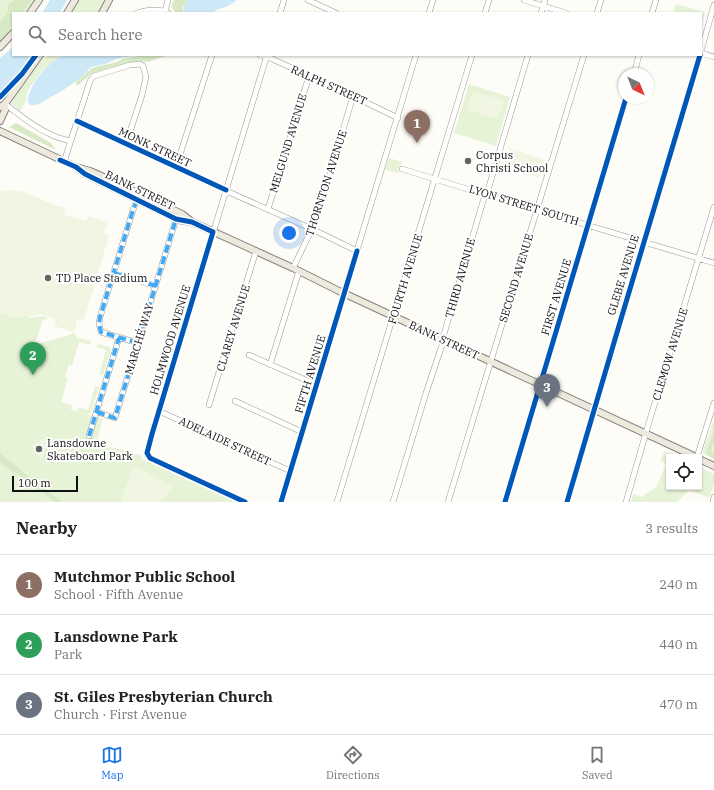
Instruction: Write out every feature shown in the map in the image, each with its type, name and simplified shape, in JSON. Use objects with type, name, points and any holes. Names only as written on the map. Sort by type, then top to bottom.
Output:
[{"type":"main road","points":[[31,12],[39,0]]},
{"type":"main road","points":[[68,12],[75,0]]},
{"type":"main road","points":[[103,12],[109,0]]},
{"type":"main road","points":[[0,47],[12,34]]},
{"type":"main road","points":[[25,78],[39,56]]},
{"type":"main road","points":[[0,121],[5,110],[3,105],[44,56]]},
{"type":"main road","name":"BANK STREET","points":[[0,132],[76,167],[84,174],[182,214],[192,222],[213,232],[296,269],[490,362],[541,384],[688,454]]},
{"type":"main road","name":"BANK STREET","points":[[138,197],[176,219],[192,222]]},
{"type":"main road","name":"BANK STREET","points":[[702,460],[714,466]]},
{"type":"street","points":[[141,12],[159,10],[166,12],[168,0]]},
{"type":"street","points":[[280,12],[284,0]]},
{"type":"street","points":[[308,0],[334,12]]},
{"type":"street","points":[[429,12],[433,0]]},
{"type":"street","points":[[485,12],[489,0]]},
{"type":"street","points":[[524,0],[563,12]]},
{"type":"street","points":[[541,12],[545,0]]},
{"type":"street","points":[[597,12],[601,0]]},
{"type":"street","points":[[652,12],[656,0]]},
{"type":"street","name":"GLEBE AVENUE","points":[[702,49],[714,5]]},
{"type":"street","points":[[702,53],[714,57]]},
{"type":"street","points":[[176,167],[212,56]]},
{"type":"street","name":"RALPH STREET","points":[[266,56],[398,118]]},
{"type":"street","name":"HOLMWOOD AVENUE","points":[[245,502],[150,458],[147,455],[147,452],[266,56]]},
{"type":"street","name":"FIFTH AVENUE","points":[[281,502],[416,56]]},
{"type":"street","name":"FOURTH AVENUE","points":[[338,502],[472,56]]},
{"type":"street","name":"THIRD AVENUE","points":[[393,502],[442,345],[481,207],[528,56]]},
{"type":"street","name":"SECOND AVENUE","points":[[448,502],[584,56]]},
{"type":"street","points":[[636,68],[639,56]]},
{"type":"street","name":"GLEBE AVENUE","points":[[567,502],[700,56]]},
{"type":"street","points":[[64,162],[90,81],[94,76],[130,65],[140,64],[146,78],[126,144]]},
{"type":"street","name":"MELGUND AVENUE","points":[[268,209],[309,76]]},
{"type":"street","name":"THORNTON AVENUE","points":[[270,365],[296,269],[325,191],[353,96]]},
{"type":"street","name":"FIRST AVENUE","points":[[505,502],[624,104]]},
{"type":"street","points":[[3,105],[51,135],[70,141]]},
{"type":"street","name":"MONK STREET","points":[[77,121],[357,251]]},
{"type":"street","name":"LYON STREET SOUTH","points":[[402,169],[714,263]]},
{"type":"street","points":[[138,197],[99,324],[101,332],[138,343]]},
{"type":"street","name":"CLEMOW AVENUE","points":[[626,502],[714,207]]},
{"type":"street","name":"MARCHÉ WAY","points":[[97,412],[115,418],[176,219]]},
{"type":"street","name":"CLAREY AVENUE","points":[[209,405],[256,251]]},
{"type":"street","points":[[114,273],[156,286]]},
{"type":"street","points":[[89,436],[119,338]]},
{"type":"street","points":[[249,355],[316,385]]},
{"type":"street","points":[[235,401],[302,432]]},
{"type":"street","points":[[698,454],[714,403]]},
{"type":"street","name":"ADELAIDE STREET","points":[[159,411],[290,471]]},
{"type":"street","points":[[713,502],[714,497]]},
{"type":"green space","points":[[0,0],[35,0],[26,12],[12,12],[12,28],[0,42]]},
{"type":"green space","points":[[14,0],[32,0],[23,12],[12,12],[12,27],[0,41],[0,21],[7,12],[8,5]]},
{"type":"green space","points":[[77,0],[108,0],[101,12],[70,12]]},
{"type":"green space","points":[[174,0],[188,0],[183,7],[184,12],[175,12],[171,6]]},
{"type":"green space","points":[[676,4],[705,12],[702,22],[702,12],[673,12]]},
{"type":"green space","points":[[48,56],[60,56],[43,70],[30,87],[26,101],[20,111],[13,105],[12,101],[41,61]]},
{"type":"green space","points":[[139,56],[165,56],[148,62],[138,61],[102,70],[91,74],[76,85],[76,82],[91,69],[117,62],[122,59]]},
{"type":"green space","points":[[469,84],[510,97],[496,146],[454,133]]},
{"type":"green space","points":[[473,91],[504,101],[498,119],[467,110]]},
{"type":"green space","points":[[16,123],[51,143],[56,150],[9,127]]},
{"type":"green space","points":[[509,148],[545,160],[539,178],[503,166]]},
{"type":"green space","points":[[389,158],[402,162],[397,169],[399,174],[385,169]]},
{"type":"green space","name":"TD Place Stadium","points":[[0,190],[4,192],[10,190],[24,192],[57,206],[66,208],[64,215],[86,221],[88,216],[108,222],[104,233],[109,235],[84,321],[77,319],[74,332],[54,326],[56,319],[41,314],[13,318],[0,313]]},
{"type":"green space","points":[[0,302],[27,310],[29,318],[47,317],[46,320],[43,319],[36,341],[34,341],[35,345],[75,333],[77,339],[80,338],[91,341],[90,345],[79,342],[72,366],[69,364],[65,377],[68,378],[61,402],[72,405],[71,409],[60,406],[77,411],[78,407],[88,410],[95,386],[99,387],[91,412],[89,414],[85,414],[103,419],[97,440],[98,444],[141,455],[142,459],[237,502],[0,502]]},
{"type":"green space","points":[[98,344],[110,347],[111,349],[103,375],[99,374],[106,350],[97,347]]},
{"type":"green space","points":[[714,420],[714,459],[704,454],[703,450]]},
{"type":"green space","points":[[714,427],[714,440],[711,451],[714,454],[714,459],[706,453]]},
{"type":"green space","name":"Lansdowne Skateboard Park","points":[[47,438],[48,439],[41,460],[36,454],[32,445]]},
{"type":"green space","points":[[665,451],[672,454],[666,454],[666,464],[660,461]]},
{"type":"green space","points":[[0,453],[63,502],[55,502],[19,475],[11,471],[0,462]]},
{"type":"green space","points":[[666,464],[666,490],[689,490],[677,502],[631,502],[633,494],[642,497],[657,486]]},
{"type":"green space","points":[[137,467],[173,486],[160,502],[120,502],[133,468]]},
{"type":"green space","points":[[702,468],[714,474],[714,484],[709,498],[689,490],[702,490]]},
{"type":"water","points":[[50,0],[67,0],[61,12],[43,12]]},
{"type":"water","points":[[188,0],[237,0],[214,12],[184,12],[184,6]]},
{"type":"water","points":[[12,48],[12,56],[33,56],[17,77],[0,94],[0,58]]},
{"type":"water","points":[[61,56],[132,56],[119,58],[105,64],[91,67],[80,78],[60,92],[39,104],[29,104],[29,95],[37,79],[56,59]]},
{"type":"marked path","points":[[137,200],[99,324],[101,332],[138,343]]},
{"type":"marked path","points":[[97,412],[115,418],[176,219]]},
{"type":"marked path","points":[[114,273],[156,286]]},
{"type":"marked path","points":[[89,436],[119,338]]},
{"type":"cycle path","points":[[0,97],[22,74],[35,56]]},
{"type":"cycle path","points":[[567,502],[700,56]]},
{"type":"cycle path","points":[[505,502],[624,104]]},
{"type":"cycle path","points":[[77,121],[226,190]]},
{"type":"cycle path","points":[[60,160],[176,219],[192,222],[213,232],[147,453],[150,458],[245,502]]},
{"type":"cycle path","points":[[281,502],[357,251]]},
{"type":"place","name":"Mutchmor Public School","points":[[417,143]]},
{"type":"place","name":"Corpus Christi School","points":[[468,161]]},
{"type":"place","name":"TD Place Stadium","points":[[48,278]]},
{"type":"place","name":"Lansdowne Park","points":[[33,375]]},
{"type":"place","name":"St. Giles Presbyterian Church","points":[[547,407]]},
{"type":"place","name":"Lansdowne Skateboard Park","points":[[39,449]]}]
